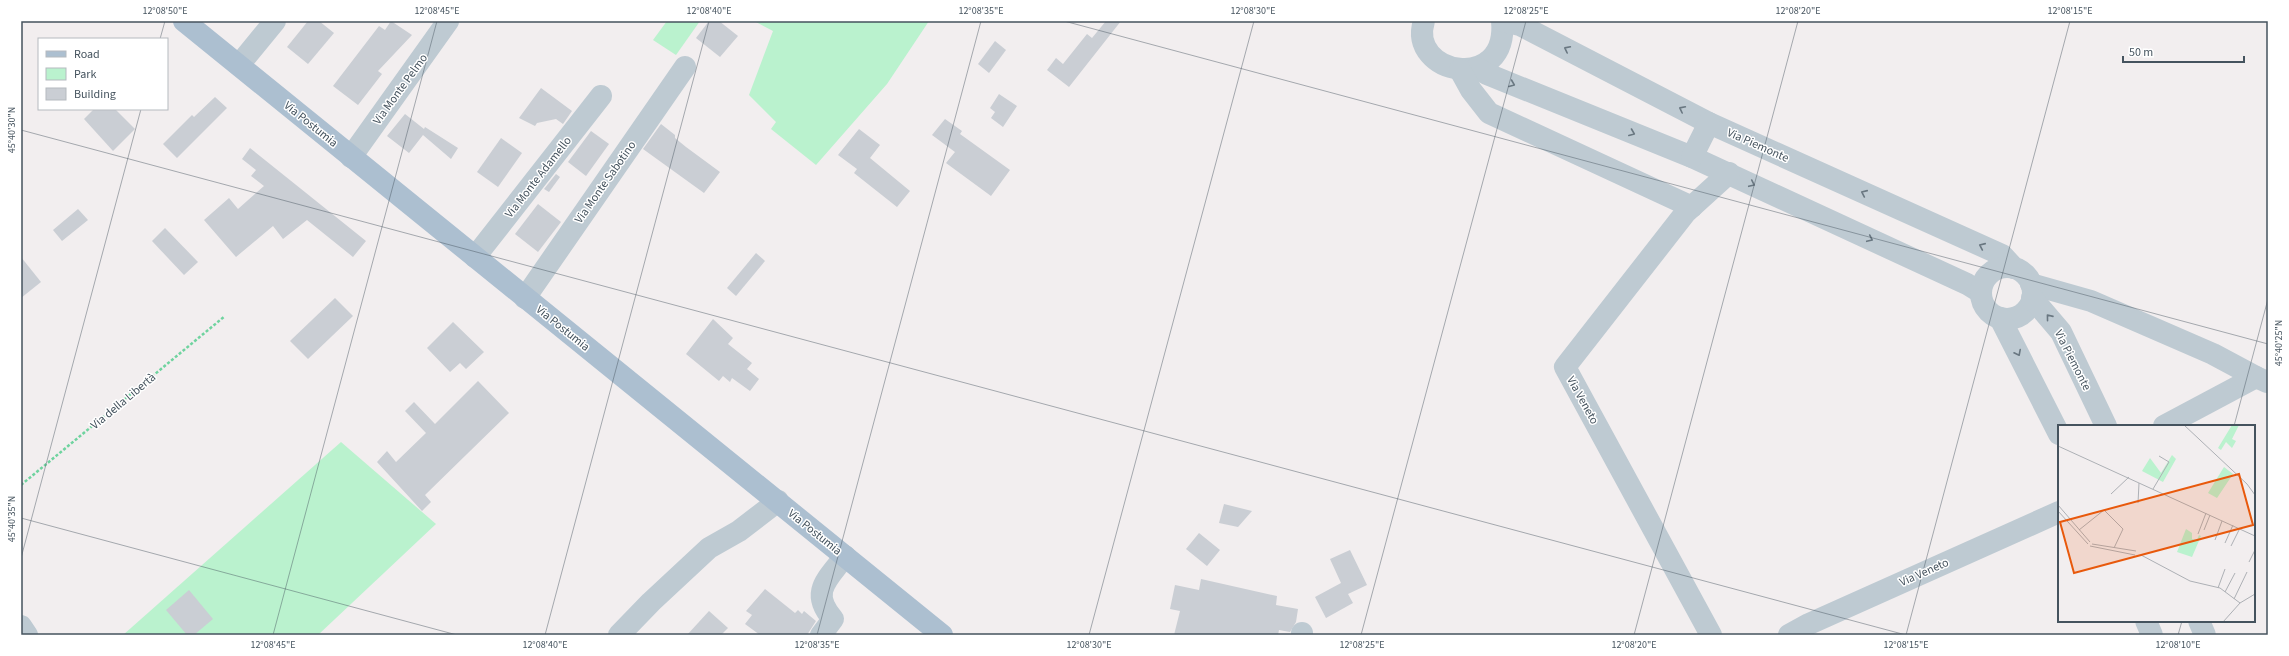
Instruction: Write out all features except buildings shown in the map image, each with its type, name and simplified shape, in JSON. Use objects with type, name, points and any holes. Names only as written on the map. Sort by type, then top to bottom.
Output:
[{"type":"main road","name":"Via Postumia","points":[[184,21],[942,635]]},
{"type":"street","points":[[239,65],[275,21]]},
{"type":"street","name":"Via Monte Pelmo","points":[[351,157],[448,21]]},
{"type":"street","points":[[1424,21],[1424,37],[1428,50],[1436,60],[1447,67],[1468,69],[1487,74],[1692,157],[1967,284],[1980,292]]},
{"type":"street","name":"Via Piemonte","points":[[1468,69],[1487,62],[1495,54],[1501,44],[1503,21],[1520,25],[1709,123],[2002,255],[2014,268],[2022,271],[2032,291],[2061,332],[2106,425]]},
{"type":"street","name":"Via Monte Sabotino","points":[[525,298],[685,67]]},
{"type":"street","points":[[1468,69],[1471,90],[1488,113],[1692,207]]},
{"type":"street","name":"Via Monte Adamello","points":[[475,257],[601,96]]},
{"type":"street","points":[[1692,157],[1709,123]]},
{"type":"street","name":"Via Veneto","points":[[1711,635],[1565,367],[1692,207],[1728,173]]},
{"type":"street","points":[[2014,268],[2006,266],[1991,271],[1982,284],[1980,292],[1985,308],[1992,315],[2000,318],[2017,317],[2027,310],[2032,291],[2091,301],[2213,354],[2262,380]]},
{"type":"street","points":[[2000,318],[2058,432]]},
{"type":"street","points":[[2166,425],[2262,380]]},
{"type":"street","points":[[619,635],[651,602],[709,548],[739,530],[778,501]]},
{"type":"street","name":"Via Veneto","points":[[1789,635],[1809,624],[2058,512]]},
{"type":"street","points":[[820,635],[833,619],[822,605],[821,594],[823,586],[845,556]]},
{"type":"street","points":[[2146,622],[2152,635]]},
{"type":"street","points":[[2199,622],[2205,635]]},
{"type":"street","points":[[21,626],[27,635]]},
{"type":"path","name":"Via della Libertà","points":[[21,485],[225,316]]},
{"type":"green space","points":[[667,21],[700,21],[676,55],[653,40]]},
{"type":"green space","points":[[754,21],[929,21],[887,84],[816,165],[771,129],[776,122],[749,95],[773,31]]},
{"type":"green space","points":[[341,442],[436,524],[318,635],[123,635]]}]
